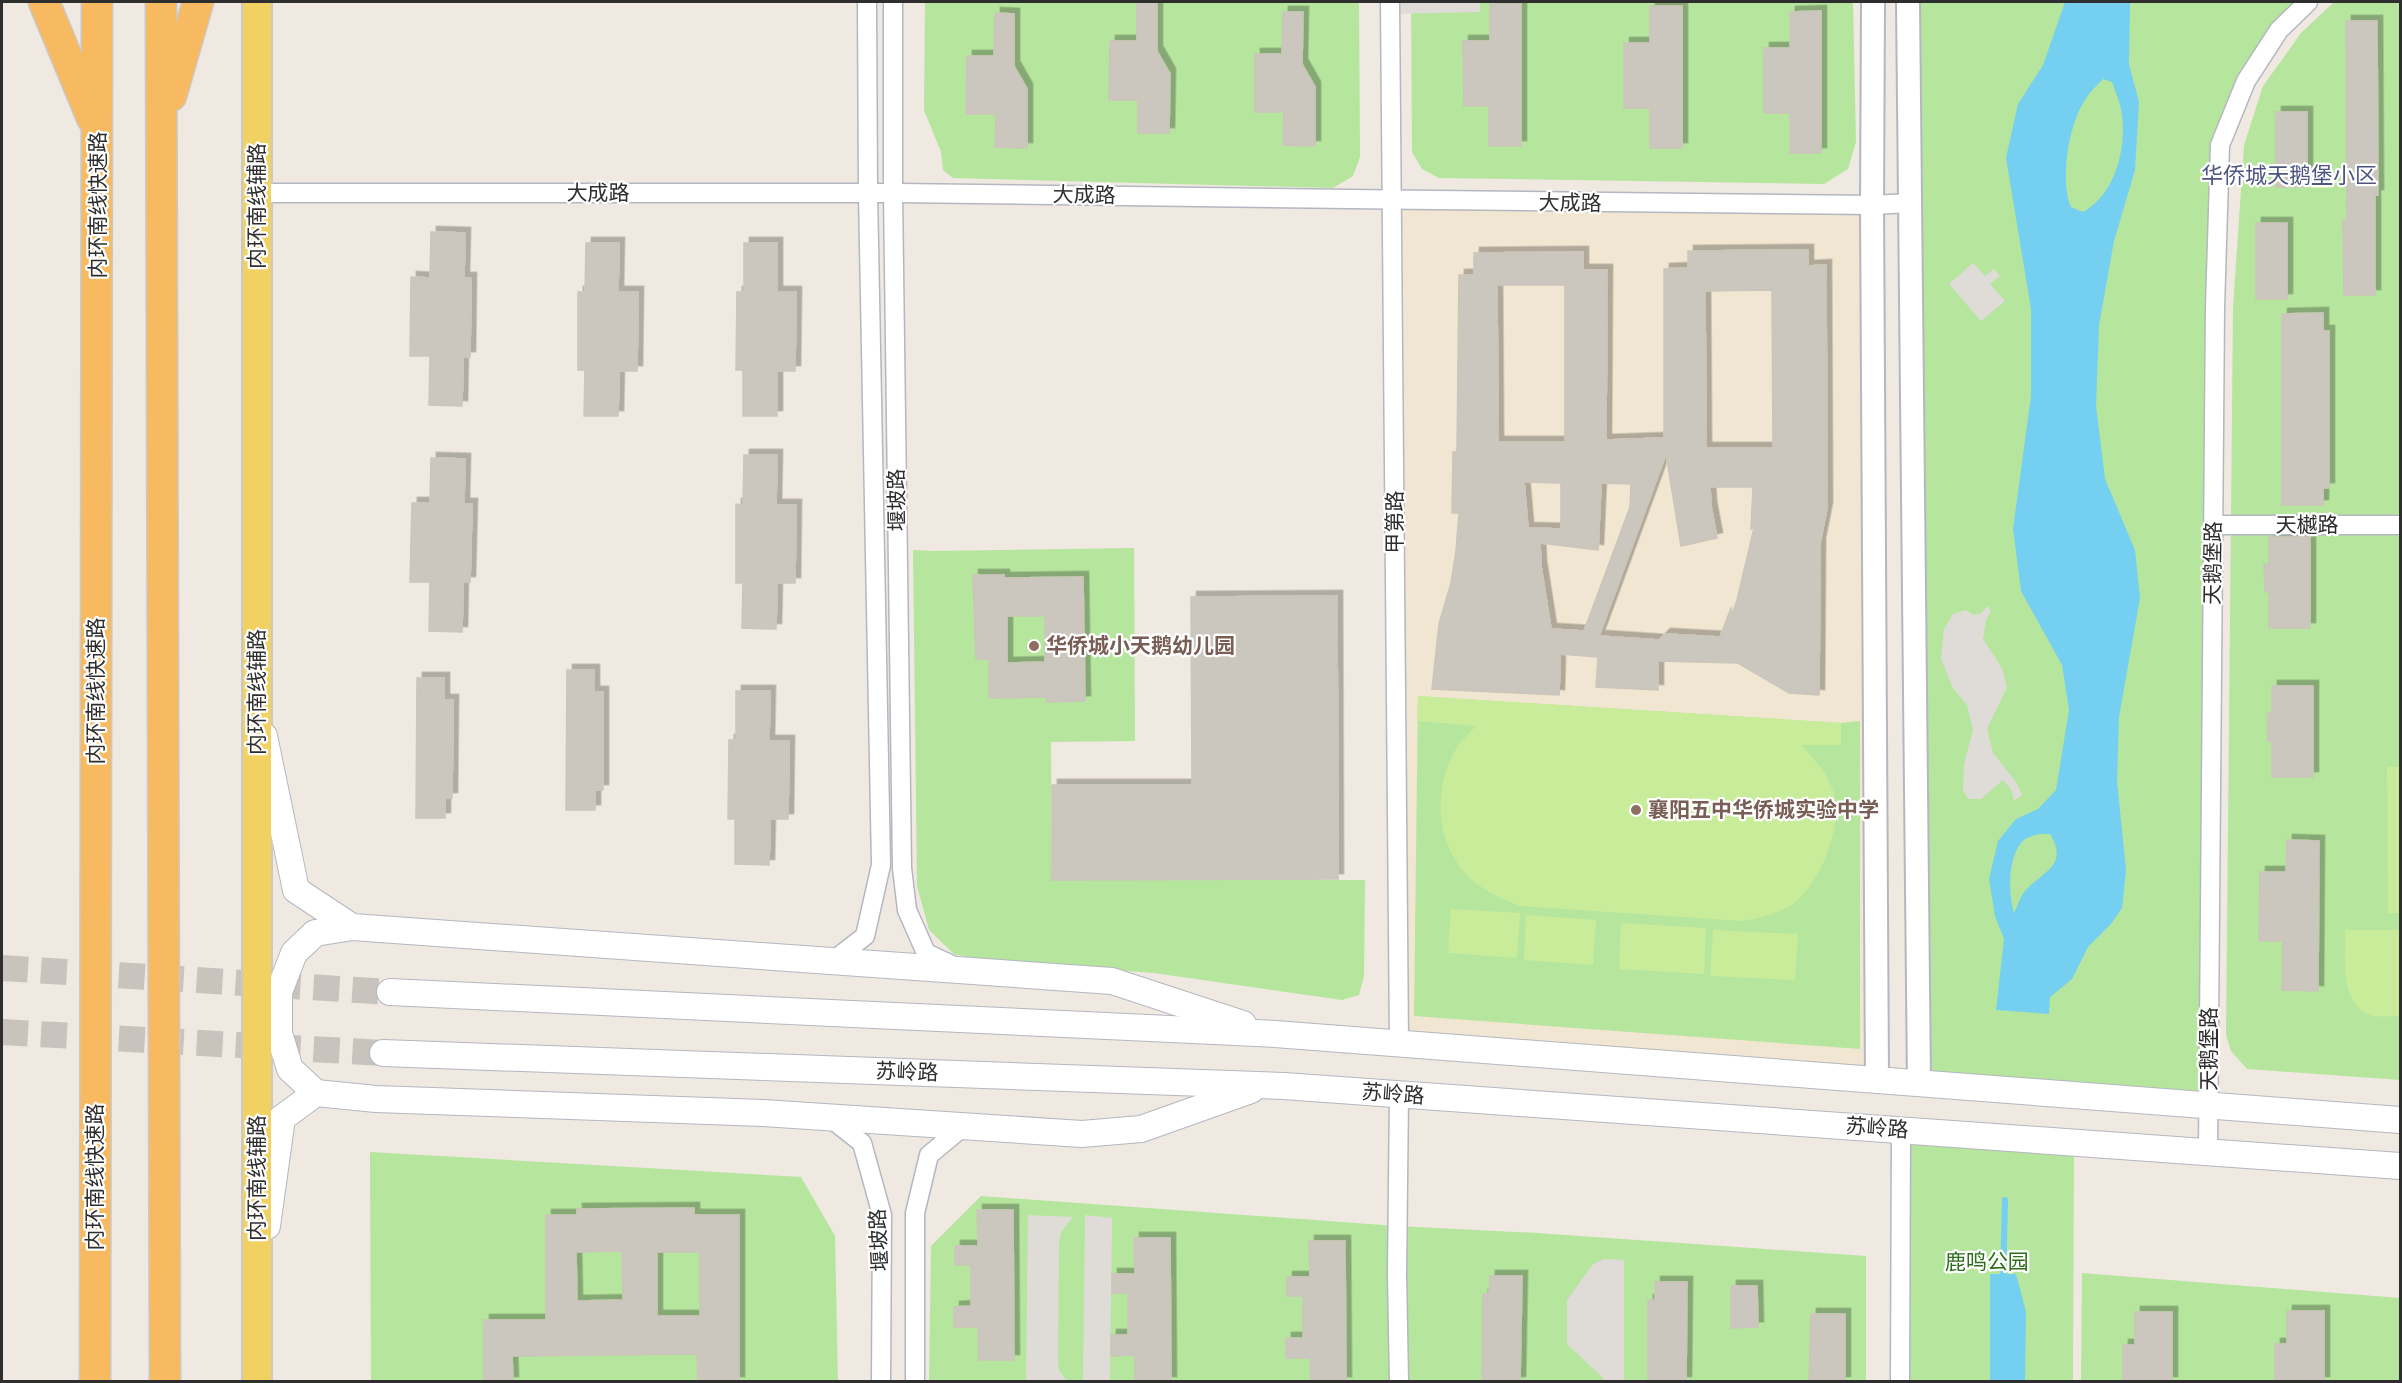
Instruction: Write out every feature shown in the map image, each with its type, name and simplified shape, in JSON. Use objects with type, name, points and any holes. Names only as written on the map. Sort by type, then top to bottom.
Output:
[{"type":"highway","points":[[44,2],[98,131]]},
{"type":"highway","name":"内环南线快速路","points":[[94,1382],[97,2]]},
{"type":"highway","points":[[161,2],[165,1382]]},
{"type":"highway","points":[[162,127],[198,2]]},
{"type":"main road","name":"内环南线辅路","points":[[257,1382],[258,2]]},
{"type":"main road","points":[[258,701],[296,890],[352,927]]},
{"type":"main road","points":[[1275,1034],[1112,981],[352,927],[315,933],[294,953],[279,992],[279,1033],[290,1069],[316,1093],[376,1099],[829,1117],[1082,1134],[1141,1129],[1255,1089],[1284,1086]]},
{"type":"main road","points":[[390,992],[1275,1034],[2400,1120]]},
{"type":"main road","name":"苏岭路","points":[[383,1053],[1284,1086],[2400,1166]]},
{"type":"main road","points":[[257,1293],[282,1118],[316,1093]]},
{"type":"street","name":"堰坡路","points":[[834,960],[865,936],[881,865],[868,193],[867,2]]},
{"type":"street","name":"堰坡路","points":[[893,2],[893,193],[902,868],[907,910],[926,952],[963,971]]},
{"type":"street","name":"甲第路","points":[[1390,2],[1399,1043]]},
{"type":"street","points":[[1873,2],[1877,1080]]},
{"type":"street","points":[[1908,2],[1919,1083]]},
{"type":"street","name":"天鹅堡路","points":[[2208,1151],[2216,260],[2220,145],[2246,81],[2279,30],[2308,2]]},
{"type":"street","name":"大成路","points":[[258,193],[893,193],[1623,204],[1872,205],[1910,203]]},
{"type":"street","name":"天樾路","points":[[2214,525],[2400,525]]},
{"type":"street","points":[[1399,1094],[1397,1274],[1399,1382]]},
{"type":"street","name":"堰坡路","points":[[829,1117],[862,1143],[882,1215],[881,1382]]},
{"type":"street","name":"堰坡路","points":[[915,1382],[915,1214],[929,1155],[964,1126]]},
{"type":"street","points":[[1900,1382],[1901,1130]]},
{"type":"shaded area","points":[[1390,2],[1480,2],[1480,12],[1390,14]]},
{"type":"shaded area","name":"襄阳五中华侨城实验中学","points":[[1393,199],[1872,205],[1877,1080],[1399,1043]]},
{"type":"shaded area","points":[[1973,263],[1985,276],[1994,269],[2000,276],[1990,284],[2005,301],[1981,321],[1949,284]]},
{"type":"shaded area","points":[[1988,606],[1991,611],[1986,620],[1983,639],[2002,668],[2007,687],[1987,729],[1993,753],[2016,782],[2022,795],[2014,801],[2011,789],[2003,780],[1981,799],[1968,799],[1963,790],[1964,764],[1973,730],[1967,705],[1953,688],[1941,659],[1944,629],[1953,614],[1966,610],[1973,615],[1981,613]]},
{"type":"shaded area","points":[[1028,1215],[1073,1217],[1061,1232],[1059,1243],[1058,1362],[1059,1370],[1067,1381],[1026,1381]]},
{"type":"shaded area","points":[[1085,1215],[1112,1218],[1110,1381],[1083,1381]]},
{"type":"shaded area","points":[[1604,1259],[1624,1260],[1624,1381],[1606,1381],[1567,1344],[1567,1300],[1593,1264]]},
{"type":"green space","points":[[925,2],[1359,2],[1360,157],[1353,176],[1333,188],[953,178],[943,170],[941,152],[924,110]]},
{"type":"green space","points":[[1411,2],[1853,2],[1856,142],[1848,169],[1824,184],[1439,178],[1422,169],[1412,152]]},
{"type":"green space","points":[[1908,2],[2308,2],[2279,30],[2220,145],[2209,1105],[1919,1083]]},
{"type":"green space","points":[[2334,2],[2400,2],[2400,1080],[2247,1069],[2231,1051],[2226,1035],[2233,308],[2244,145],[2263,86],[2301,33]]},
{"type":"green space","points":[[1134,548],[1135,741],[1051,742],[1052,880],[1365,880],[1364,976],[1359,995],[1342,1000],[1154,973],[979,960],[954,954],[929,930],[917,886],[913,550]]},
{"type":"green space","points":[[1418,696],[1841,723],[1860,721],[1860,1049],[1414,1016]]},
{"type":"green space","points":[[1418,696],[1841,723],[1841,745],[1801,745],[1825,774],[1834,794],[1835,820],[1829,849],[1817,876],[1795,902],[1773,914],[1742,921],[1515,904],[1489,892],[1472,880],[1459,866],[1444,833],[1441,795],[1444,777],[1460,743],[1476,726],[1417,721]]},
{"type":"green space","points":[[2387,767],[2400,767],[2400,913],[2388,913]]},
{"type":"green space","points":[[1451,909],[1520,913],[1517,958],[1448,953]]},
{"type":"green space","points":[[1526,915],[1596,920],[1593,965],[1524,960]]},
{"type":"green space","points":[[1621,923],[1706,928],[1704,974],[1619,969]]},
{"type":"green space","points":[[1713,930],[1798,934],[1795,980],[1710,976]]},
{"type":"green space","points":[[2345,930],[2400,930],[2400,1016],[2367,1014],[2352,998],[2346,976]]},
{"type":"green space","name":"鹿鸣公园","points":[[1901,1130],[2074,1142],[2073,1381],[1900,1382]]},
{"type":"green space","points":[[370,1152],[801,1177],[835,1236],[838,1381],[371,1381]]},
{"type":"green space","points":[[981,1196],[1866,1256],[1866,1381],[929,1382],[931,1246]]},
{"type":"green space","points":[[2082,1273],[2400,1298],[2400,1381],[2081,1382]]},
{"type":"water","points":[[2065,2],[2130,2],[2129,64],[2139,102],[2135,170],[2114,241],[2099,325],[2096,406],[2105,479],[2135,550],[2140,598],[2119,717],[2117,781],[2126,870],[2122,908],[2111,924],[2088,947],[2072,979],[2050,997],[2049,1014],[1996,1010],[2004,939],[1995,916],[1989,879],[1998,841],[2016,819],[2038,809],[2056,790],[2069,710],[2062,665],[2021,591],[2013,529],[2031,396],[2031,309],[2006,158],[2018,104],[2043,65]],"holes":[[[2103,79],[2112,82],[2121,109],[2123,123],[2121,153],[2104,193],[2083,212],[2071,207],[2068,196],[2066,182],[2068,151],[2075,121],[2081,108],[2090,92]],[[2039,834],[2050,834],[2057,855],[2055,862],[2022,895],[2014,913],[2010,885],[2015,854],[2025,839]]]},
{"type":"water","points":[[1990,1274],[2016,1274],[2026,1312],[2025,1381],[1990,1381]]},
{"type":"building","points":[[1137,2],[1157,2],[1157,51],[1170,74],[1169,133],[1138,133],[1138,100],[1109,100],[1110,41],[1137,41]]},
{"type":"building","points":[[1490,4],[1521,4],[1521,146],[1489,146],[1489,106],[1464,106],[1463,41],[1490,41]]},
{"type":"building","points":[[1650,6],[1682,6],[1682,148],[1650,148],[1650,108],[1624,108],[1624,43],[1650,43]]},
{"type":"building","points":[[1821,11],[1821,153],[1790,153],[1790,113],[1764,113],[1764,48],[1790,48],[1790,12]]},
{"type":"building","points":[[1283,12],[1303,12],[1302,64],[1315,87],[1315,146],[1283,145],[1284,112],[1255,112],[1255,54],[1282,54]]},
{"type":"building","points":[[995,13],[1014,14],[1014,66],[1027,89],[1027,148],[995,147],[996,114],[966,114],[967,56],[994,56]]},
{"type":"building","points":[[2346,21],[2377,21],[2378,195],[2375,195],[2375,295],[2344,295],[2343,220],[2347,220]]},
{"type":"building","points":[[2276,112],[2307,112],[2307,187],[2276,187]]},
{"type":"building","points":[[2256,223],[2287,223],[2287,299],[2256,299]]},
{"type":"building","points":[[431,232],[465,233],[464,278],[471,278],[470,357],[463,357],[462,406],[429,405],[430,356],[410,356],[411,277],[430,278]]},
{"type":"building","points":[[586,243],[619,243],[618,292],[638,292],[637,371],[619,371],[618,416],[584,416],[585,370],[578,370],[578,292],[585,292]]},
{"type":"building","points":[[744,243],[777,243],[777,292],[796,292],[795,371],[777,371],[777,416],[743,416],[743,370],[736,370],[737,292],[744,292]]},
{"type":"building","points":[[1808,250],[1808,266],[1826,265],[1827,508],[1820,543],[1819,695],[1789,693],[1738,663],[1658,661],[1658,690],[1596,687],[1598,657],[1560,654],[1559,695],[1432,689],[1439,624],[1451,583],[1459,513],[1452,513],[1453,452],[1457,452],[1459,275],[1474,275],[1474,253],[1583,252],[1583,270],[1607,270],[1606,440],[1664,438],[1664,269],[1688,268],[1688,251]],"holes":[[[1497,285],[1565,285],[1565,442],[1498,442]],[[1772,290],[1773,448],[1706,448],[1705,291]],[[1666,454],[1681,546],[1717,538],[1710,487],[1753,487],[1751,529],[1754,528],[1733,617],[1731,608],[1720,637],[1665,634],[1659,640],[1599,636]],[[1524,482],[1561,483],[1561,529],[1528,528]],[[1601,483],[1631,484],[1630,507],[1584,631],[1551,629],[1541,566],[1540,543],[1598,550]]]},
{"type":"building","points":[[2323,313],[2323,331],[2329,331],[2329,488],[2323,488],[2323,505],[2282,505],[2282,314]]},
{"type":"building","points":[[744,455],[777,455],[776,505],[796,505],[795,583],[777,583],[776,629],[742,628],[743,583],[736,583],[736,504],[743,505]]},
{"type":"building","points":[[431,458],[465,459],[464,504],[472,504],[470,582],[463,582],[462,632],[429,631],[430,582],[410,582],[412,503],[430,503]]},
{"type":"building","points":[[2269,537],[2310,537],[2310,628],[2269,628],[2269,592],[2265,592],[2264,564],[2269,564]]},
{"type":"building","points":[[973,575],[1004,575],[1004,578],[1083,577],[1085,701],[1047,702],[1047,697],[989,698],[989,659],[976,659]],"holes":[[[1007,616],[1045,616],[1045,662],[1007,663]]]},
{"type":"building","points":[[1337,596],[1338,879],[1052,880],[1052,785],[1192,785],[1191,597]]},
{"type":"building","points":[[567,670],[594,670],[594,692],[603,692],[603,790],[595,790],[595,810],[566,810]]},
{"type":"building","points":[[417,678],[444,678],[444,700],[453,700],[452,798],[445,798],[445,818],[416,818]]},
{"type":"building","points":[[2272,686],[2313,686],[2313,777],[2272,777],[2272,741],[2268,741],[2268,713],[2272,713]]},
{"type":"building","points":[[736,691],[770,691],[769,741],[789,741],[788,819],[770,819],[769,865],[735,864],[735,819],[728,819],[729,740],[736,740]]},
{"type":"building","points":[[2287,840],[2319,841],[2318,991],[2282,990],[2283,941],[2259,941],[2260,872],[2286,872]]},
{"type":"building","points":[[694,1208],[694,1215],[739,1215],[739,1382],[698,1382],[697,1354],[512,1356],[513,1382],[484,1382],[484,1320],[546,1320],[546,1215],[577,1215],[577,1209]],"holes":[[[622,1251],[623,1300],[577,1301],[576,1252]],[[657,1252],[700,1252],[700,1316],[657,1316]]]},
{"type":"building","points":[[977,1210],[1013,1210],[1014,1360],[979,1360],[978,1327],[954,1327],[954,1307],[971,1306],[971,1265],[955,1265],[955,1246],[978,1246]]},
{"type":"building","points":[[1134,1238],[1170,1238],[1171,1382],[1135,1382],[1135,1355],[1111,1356],[1111,1335],[1128,1335],[1128,1293],[1112,1293],[1112,1274],[1135,1274]]},
{"type":"building","points":[[1309,1241],[1345,1241],[1346,1382],[1311,1382],[1310,1358],[1286,1358],[1286,1338],[1303,1338],[1303,1296],[1287,1296],[1287,1277],[1310,1277]]},
{"type":"building","points":[[1490,1276],[1522,1276],[1520,1382],[1482,1382],[1483,1294],[1489,1294]]},
{"type":"building","points":[[1655,1282],[1687,1282],[1686,1382],[1648,1382],[1648,1300],[1655,1300]]},
{"type":"building","points":[[1731,1286],[1757,1286],[1758,1327],[1731,1328]]},
{"type":"building","points":[[2287,1311],[2324,1311],[2324,1382],[2275,1382],[2275,1344],[2287,1344]]},
{"type":"building","points":[[2135,1312],[2172,1312],[2172,1382],[2123,1382],[2123,1345],[2135,1345]]},
{"type":"building","points":[[1811,1314],[1845,1314],[1845,1382],[1809,1382]]},
{"type":"waterway","points":[[2003,1280],[2005,1200]]},
{"type":"tunnel","points":[[2,968],[390,992]]},
{"type":"tunnel","points":[[2,1032],[383,1053]]},
{"type":"place","name":"华侨城小天鹅幼儿园","points":[[1034,646]]},
{"type":"place","name":"襄阳五中华侨城实验中学","points":[[1636,810]]},
{"type":"district","name":"华侨城天鹅堡小区","points":[[2289,175]]}]
